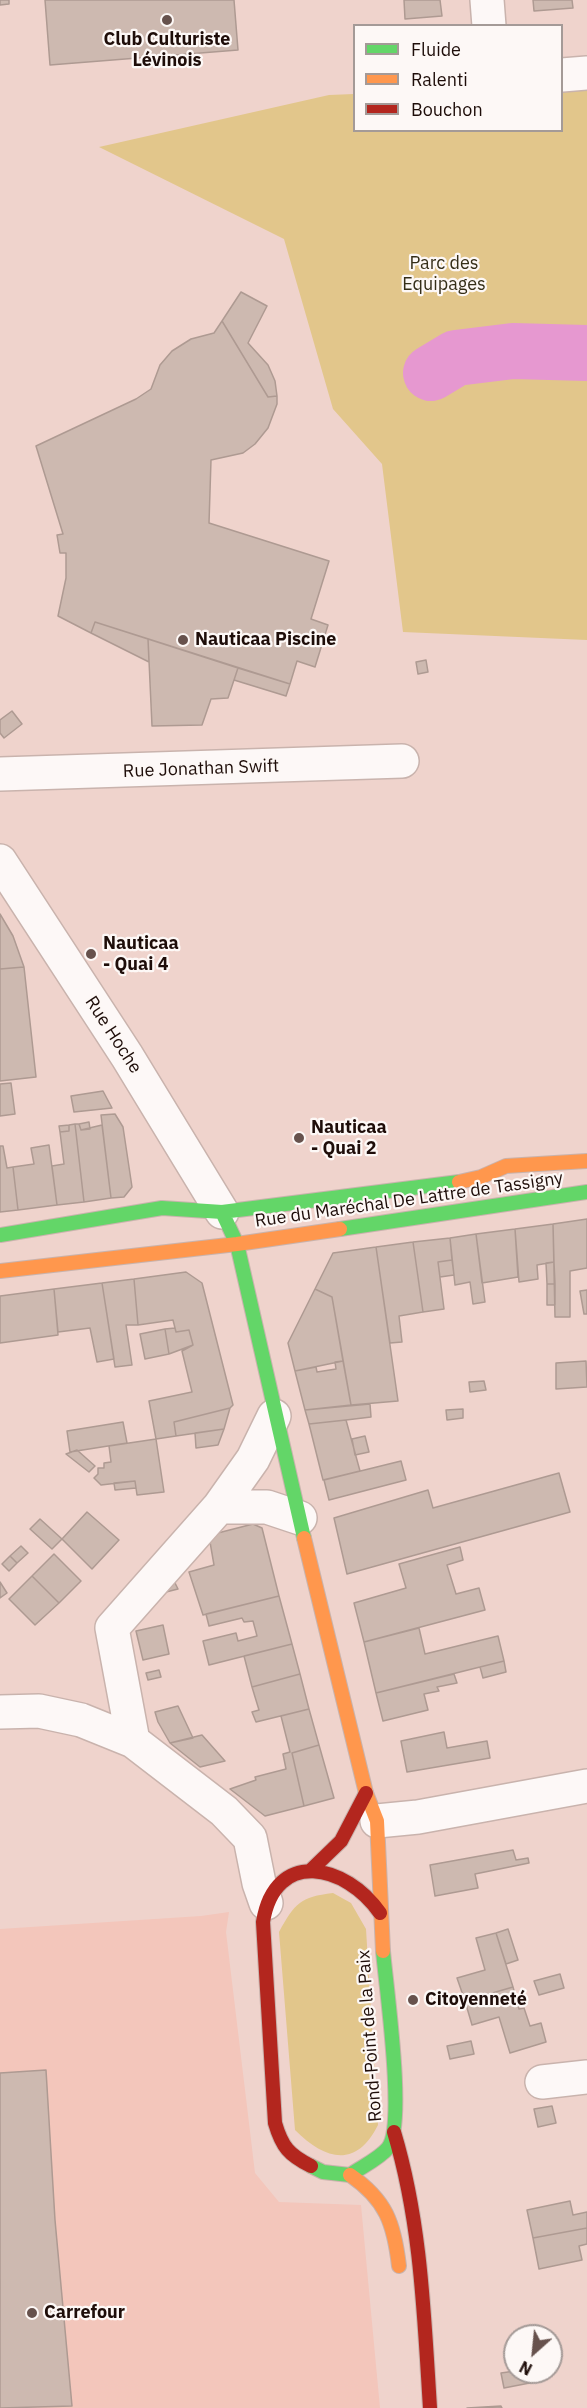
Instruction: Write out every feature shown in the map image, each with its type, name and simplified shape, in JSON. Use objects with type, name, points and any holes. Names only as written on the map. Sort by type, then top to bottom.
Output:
[{"type":"main road","name":"Rue du Maréchal De Lattre de Tassigny","points":[[0,1235],[162,1208],[222,1212],[459,1182],[481,1177],[506,1166],[587,1161]]},
{"type":"main road","name":"Rue du Maréchal De Lattre de Tassigny","points":[[0,1271],[237,1244],[587,1192]]},
{"type":"main road","name":"Rond-Point de la Paix","points":[[222,1212],[237,1244],[274,1416],[372,1807],[396,2102],[394,2132],[388,2148],[350,2175]]},
{"type":"main road","points":[[310,1871],[372,1807]]},
{"type":"main road","points":[[380,1913],[369,1894],[355,1883],[310,1871],[283,1878],[266,1903],[263,1922],[275,2123],[281,2144],[291,2156],[323,2172],[350,2175],[370,2188],[382,2204],[393,2226],[401,2284]]},
{"type":"main road","points":[[394,2132],[402,2155],[417,2235],[430,2408]]},
{"type":"street","points":[[487,0],[489,24]]},
{"type":"street","points":[[563,75],[587,73]]},
{"type":"street","name":"Rue Jonathan Swift","points":[[0,774],[402,762]]},
{"type":"street","name":"Rue Hoche","points":[[0,861],[127,1056],[222,1212]]},
{"type":"street","points":[[133,1741],[131,1719],[112,1628],[219,1507],[253,1458],[274,1416]]},
{"type":"street","points":[[219,1507],[267,1507],[300,1518]]},
{"type":"street","points":[[0,1712],[39,1711],[81,1720],[133,1741],[224,1811],[250,1838],[259,1883],[266,1903]]},
{"type":"street","points":[[372,1807],[418,1817],[587,1786]]},
{"type":"street","points":[[542,2082],[587,2077]]},
{"type":"shaded area","points":[[229,1912],[226,1932],[255,2173],[279,2202],[361,2205],[380,2408],[0,2408],[0,1929],[201,1916]]},
{"type":"green space","name":"Parc des Equipages","points":[[587,90],[587,640],[403,632],[382,464],[333,409],[284,239],[99,147],[329,95],[353,94],[353,132],[563,132],[563,91]]},
{"type":"green space","points":[[333,1893],[351,1903],[366,1929],[378,2125],[360,2149],[350,2154],[340,2155],[318,2148],[295,2130],[279,1932],[294,1908],[300,1903],[306,1899]]},
{"type":"building","points":[[0,0],[9,0],[9,4],[0,5]]},
{"type":"building","points":[[45,0],[234,0],[238,50],[50,65]]},
{"type":"building","points":[[404,0],[440,0],[442,16],[405,19]]},
{"type":"building","points":[[533,0],[572,0],[573,8],[534,11]]},
{"type":"building","points":[[241,292],[267,306],[248,343],[268,365],[275,381],[277,396],[268,397],[222,321]]},
{"type":"building","points":[[222,321],[268,397],[277,396],[277,404],[268,428],[255,444],[243,453],[211,460],[209,523],[329,561],[311,619],[328,625],[315,667],[297,661],[290,684],[95,622],[91,633],[58,616],[66,578],[66,553],[60,553],[57,535],[63,534],[36,446],[136,399],[151,389],[160,365],[172,351],[191,339],[214,333]]},
{"type":"building","points":[[95,622],[148,639],[149,662],[91,633]]},
{"type":"building","points":[[148,639],[238,668],[228,698],[211,699],[202,725],[152,726]]},
{"type":"building","points":[[426,660],[428,672],[418,674],[416,662]]},
{"type":"building","points":[[238,668],[290,684],[286,696],[234,680]]},
{"type":"building","points":[[12,711],[22,724],[4,738],[0,733],[0,720]]},
{"type":"building","points":[[0,914],[13,936],[24,967],[0,969]]},
{"type":"building","points":[[24,967],[36,1077],[0,1081],[0,969]]},
{"type":"building","points":[[11,1083],[15,1114],[0,1116],[0,1084]]},
{"type":"building","points":[[103,1091],[112,1108],[74,1112],[71,1096]]},
{"type":"building","points":[[115,1114],[123,1127],[132,1187],[124,1197],[111,1198],[101,1115]]},
{"type":"building","points":[[89,1122],[90,1129],[81,1130],[79,1124]]},
{"type":"building","points":[[75,1124],[79,1124],[81,1130],[102,1125],[111,1198],[84,1202]]},
{"type":"building","points":[[75,1124],[84,1202],[57,1205],[52,1166],[64,1164],[60,1132],[69,1131],[69,1125]]},
{"type":"building","points":[[69,1125],[69,1131],[60,1132],[59,1126]]},
{"type":"building","points":[[49,1145],[57,1205],[18,1210],[13,1167],[34,1164],[31,1148]]},
{"type":"building","points":[[0,1146],[3,1146],[7,1168],[13,1167],[18,1210],[0,1212]]},
{"type":"building","points":[[587,1219],[587,1268],[570,1271],[570,1317],[555,1317],[553,1224]]},
{"type":"building","points":[[553,1224],[554,1262],[537,1265],[538,1279],[519,1282],[515,1229]]},
{"type":"building","points":[[515,1229],[518,1277],[482,1283],[476,1234]]},
{"type":"building","points":[[476,1234],[485,1302],[473,1304],[470,1282],[455,1285],[450,1238]]},
{"type":"building","points":[[450,1238],[452,1260],[438,1262],[444,1309],[423,1312],[413,1242]]},
{"type":"building","points":[[413,1242],[423,1312],[399,1316],[402,1342],[390,1343],[376,1247]]},
{"type":"building","points":[[376,1247],[398,1401],[351,1405],[332,1297],[315,1289],[333,1253]]},
{"type":"building","points":[[452,1260],[454,1275],[440,1277],[438,1262]]},
{"type":"building","points":[[554,1262],[555,1284],[547,1284],[546,1263]]},
{"type":"building","points":[[186,1272],[202,1283],[233,1405],[230,1408],[174,1422],[176,1436],[156,1439],[149,1401],[192,1392],[182,1351],[193,1345],[189,1330],[176,1332],[173,1320],[138,1325],[134,1279]]},
{"type":"building","points":[[134,1279],[138,1325],[126,1325],[132,1365],[115,1367],[102,1283]]},
{"type":"building","points":[[102,1283],[114,1359],[97,1362],[90,1328],[58,1332],[54,1289]]},
{"type":"building","points":[[547,1284],[555,1284],[555,1305],[547,1305]]},
{"type":"building","points":[[54,1289],[58,1335],[0,1343],[0,1296]]},
{"type":"building","points":[[315,1289],[332,1297],[343,1361],[295,1371],[288,1343]]},
{"type":"building","points":[[587,1290],[587,1314],[584,1314],[580,1291]]},
{"type":"building","points":[[175,1328],[176,1332],[189,1330],[193,1345],[169,1354],[165,1329]]},
{"type":"building","points":[[165,1329],[169,1354],[145,1359],[140,1334]]},
{"type":"building","points":[[343,1361],[351,1405],[305,1410],[295,1371],[316,1367],[317,1372],[336,1369],[335,1362]]},
{"type":"building","points":[[586,1361],[587,1387],[556,1389],[556,1363]]},
{"type":"building","points":[[484,1381],[486,1390],[470,1392],[469,1382]]},
{"type":"building","points":[[370,1404],[371,1417],[309,1424],[305,1410]]},
{"type":"building","points":[[230,1408],[224,1429],[176,1436],[174,1422]]},
{"type":"building","points":[[463,1409],[463,1418],[447,1420],[446,1410]]},
{"type":"building","points":[[346,1420],[360,1471],[323,1480],[309,1424]]},
{"type":"building","points":[[123,1422],[127,1443],[70,1452],[67,1431]]},
{"type":"building","points":[[224,1429],[218,1445],[196,1448],[195,1433]]},
{"type":"building","points":[[365,1436],[369,1452],[355,1455],[352,1439]]},
{"type":"building","points":[[156,1439],[164,1492],[137,1495],[135,1481],[101,1485],[94,1478],[98,1474],[98,1468],[104,1468],[104,1463],[111,1462],[109,1446]]},
{"type":"building","points":[[77,1450],[95,1466],[89,1472],[66,1454]]},
{"type":"building","points":[[401,1461],[406,1480],[329,1500],[324,1480]]},
{"type":"building","points":[[559,1473],[570,1512],[347,1574],[334,1518],[428,1490],[433,1508]]},
{"type":"building","points":[[135,1481],[136,1488],[115,1490],[114,1483]]},
{"type":"building","points":[[87,1512],[119,1540],[92,1569],[62,1539]]},
{"type":"building","points":[[40,1519],[62,1539],[52,1549],[30,1529]]},
{"type":"building","points":[[253,1524],[262,1528],[279,1596],[203,1615],[189,1572],[214,1565],[210,1542],[214,1534]]},
{"type":"building","points":[[21,1546],[28,1553],[17,1563],[10,1556]]},
{"type":"building","points":[[460,1547],[463,1560],[447,1565],[456,1594],[479,1588],[485,1610],[364,1642],[354,1603],[406,1588],[399,1564]]},
{"type":"building","points":[[54,1554],[81,1581],[59,1603],[32,1576]]},
{"type":"building","points":[[10,1556],[17,1563],[9,1571],[2,1564]]},
{"type":"building","points":[[32,1576],[59,1603],[35,1625],[9,1599]]},
{"type":"building","points":[[173,1579],[178,1589],[162,1593]]},
{"type":"building","points":[[0,1582],[7,1593],[0,1598]]},
{"type":"building","points":[[279,1596],[292,1644],[209,1665],[203,1641],[236,1633],[238,1641],[257,1636],[253,1621],[244,1622],[242,1618],[209,1626],[206,1614]]},
{"type":"building","points":[[163,1625],[169,1654],[143,1660],[136,1631]]},
{"type":"building","points":[[419,1628],[425,1654],[498,1636],[504,1661],[376,1693],[364,1642]]},
{"type":"building","points":[[292,1644],[300,1674],[252,1687],[244,1656]]},
{"type":"building","points":[[504,1661],[506,1672],[483,1678],[480,1667]]},
{"type":"building","points":[[159,1670],[161,1677],[148,1680],[146,1673]]},
{"type":"building","points":[[300,1674],[309,1709],[256,1722],[252,1712],[259,1710],[252,1687]]},
{"type":"building","points":[[454,1674],[457,1683],[437,1687],[439,1691],[424,1694],[428,1710],[383,1721],[376,1693]]},
{"type":"building","points":[[178,1706],[193,1738],[170,1743],[155,1712]]},
{"type":"building","points":[[309,1709],[319,1745],[292,1753],[304,1806],[265,1816],[230,1789],[256,1780],[255,1777],[286,1769],[283,1754],[290,1752],[281,1716]]},
{"type":"building","points":[[444,1732],[447,1748],[487,1741],[490,1758],[407,1772],[401,1741]]},
{"type":"building","points":[[202,1735],[225,1761],[200,1767],[170,1743]]},
{"type":"building","points":[[319,1745],[334,1798],[304,1806],[292,1753]]},
{"type":"building","points":[[513,1850],[516,1860],[528,1858],[529,1863],[475,1874],[478,1888],[435,1896],[430,1865]]},
{"type":"building","points":[[508,1929],[518,1960],[506,1964],[496,1933]]},
{"type":"building","points":[[496,1933],[513,1987],[465,2001],[457,1978],[485,1970],[476,1938]]},
{"type":"building","points":[[560,1974],[564,1988],[539,1995],[534,1981]]},
{"type":"building","points":[[513,1987],[519,2009],[524,2008],[530,2026],[541,2023],[546,2042],[510,2053],[499,2017],[472,2025],[465,2001]]},
{"type":"building","points":[[471,2041],[474,2054],[450,2059],[447,2046]]},
{"type":"building","name":"Carrefour","points":[[46,2070],[55,2220],[72,2406],[0,2408],[0,2073]]},
{"type":"building","points":[[552,2106],[556,2123],[538,2127],[534,2109]]},
{"type":"building","points":[[570,2201],[573,2215],[587,2212],[587,2228],[533,2238],[527,2210]]},
{"type":"building","points":[[587,2228],[587,2244],[579,2246],[582,2260],[539,2269],[533,2238]]},
{"type":"building","points":[[503,2384],[525,2384],[504,2388]]},
{"type":"building","points":[[501,2406],[502,2408],[467,2408]]},
{"type":"waterway","points":[[431,373],[456,358],[513,351],[587,353]]},
{"type":"traffic: fast","points":[[0,1235],[162,1208],[222,1212],[459,1182]]},
{"type":"traffic: fast","points":[[340,1229],[587,1192]]},
{"type":"traffic: fast","points":[[222,1212],[237,1244],[304,1538]]},
{"type":"traffic: fast","points":[[311,2166],[323,2172],[350,2175],[384,2152],[393,2134],[395,2085],[383,1951]]},
{"type":"traffic: slow","points":[[459,1182],[481,1177],[506,1166],[587,1161]]},
{"type":"traffic: slow","points":[[0,1271],[237,1244],[340,1229]]},
{"type":"traffic: slow","points":[[304,1538],[366,1793],[377,1821],[383,1951]]},
{"type":"traffic: slow","points":[[350,2175],[372,2194],[386,2214],[391,2225],[399,2266]]},
{"type":"traffic: jam","points":[[310,1871],[341,1841],[366,1793]]},
{"type":"traffic: jam","points":[[311,2166],[287,2149],[275,2123],[263,1922],[270,1898],[282,1882],[296,1874],[313,1871],[331,1875],[349,1883],[366,1896],[380,1913]]},
{"type":"traffic: jam","points":[[394,2132],[416,2234],[430,2408]]},
{"type":"place","name":"Club Culturiste Lévinois","points":[[167,20]]},
{"type":"place","name":"Nauticaa Piscine","points":[[183,640]]},
{"type":"place","name":"Nauticaa - Quai 4","points":[[91,954]]},
{"type":"place","name":"Nauticaa - Quai 2","points":[[299,1138]]},
{"type":"place","name":"Citoyenneté","points":[[413,2000]]},
{"type":"place","name":"Carrefour","points":[[32,2313]]}]
